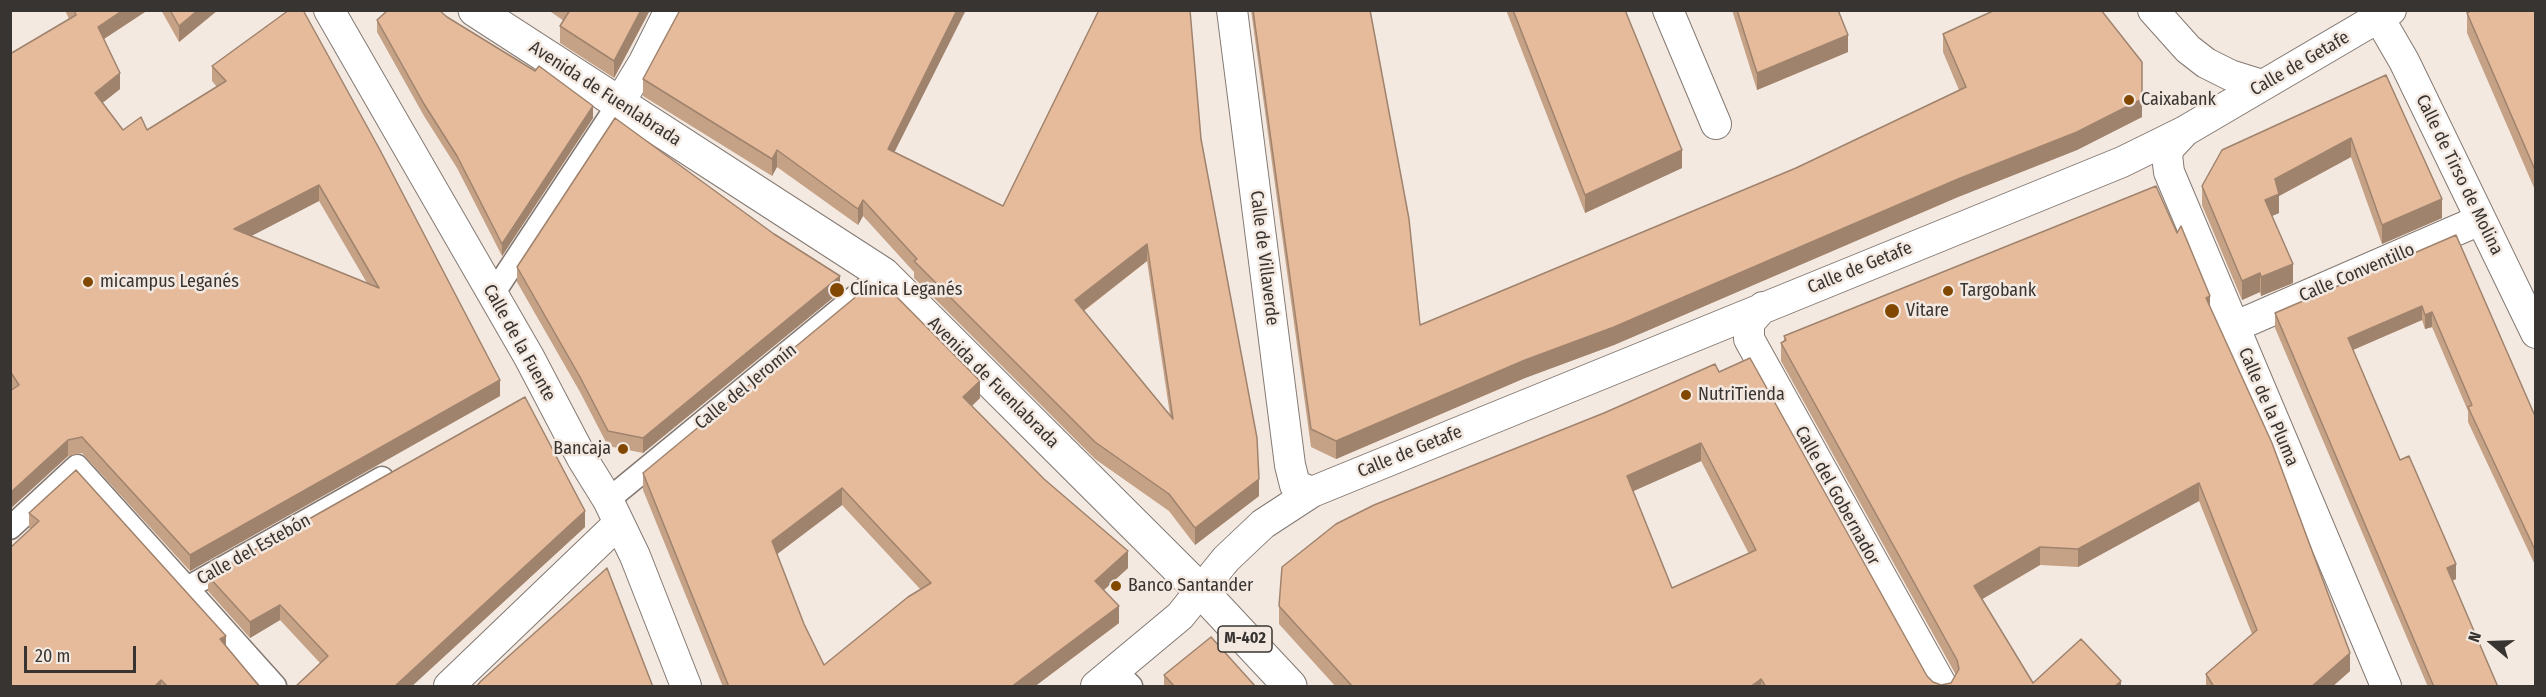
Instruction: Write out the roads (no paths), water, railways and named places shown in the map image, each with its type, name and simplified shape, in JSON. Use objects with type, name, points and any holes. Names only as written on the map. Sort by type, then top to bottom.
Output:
[{"type":"highway","name":"Avenida de Fuenlabrada","points":[[475,10],[884,274],[1201,591],[1290,687]]},
{"type":"street","name":"Calle de la Fuente","points":[[329,10],[493,294],[534,392],[613,511],[635,556],[686,687]]},
{"type":"street","points":[[493,294],[619,103],[644,62],[670,10]]},
{"type":"street","name":"Calle de Villaverde","points":[[1232,10],[1290,465],[1295,485],[1312,492]]},
{"type":"street","points":[[1668,10],[1716,124]]},
{"type":"street","points":[[2153,10],[2188,49],[2206,63],[2230,75],[2262,85]]},
{"type":"street","name":"Calle de Getafe","points":[[1114,681],[1180,616],[1226,559],[1263,524],[1312,492],[1763,307],[2037,199],[2185,130],[2385,14]]},
{"type":"street","name":"Calle de Tirso de Molina","points":[[2385,14],[2404,61],[2535,333]]},
{"type":"street","name":"Calle de la Pluma","points":[[2185,130],[2170,147],[2167,155],[2169,172],[2235,327],[2380,684]]},
{"type":"street","name":"Calle Conventillo","points":[[2235,327],[2480,220]]},
{"type":"street","name":"Calle del Jeromín","points":[[449,687],[613,511],[884,274]]},
{"type":"street","name":"Calle del Gobernador","points":[[1763,307],[1749,323],[1749,339],[1942,687]]},
{"type":"street","name":"Calle del Estebón","points":[[10,528],[77,466],[187,588],[401,467]]},
{"type":"street","points":[[187,588],[275,687]]},
{"type":"place","name":"Caixabank","points":[[2129,100]]},
{"type":"place","name":"micampus Leganés","points":[[88,282]]},
{"type":"place","name":"Clínica Leganés","points":[[837,290]]},
{"type":"place","name":"Targobank","points":[[1948,291]]},
{"type":"place","name":"Vitare","points":[[1892,311]]},
{"type":"place","name":"NutriTienda","points":[[1686,395]]},
{"type":"place","name":"Bancaja","points":[[623,449]]},
{"type":"place","name":"Banco Santander","points":[[1116,586]]}]
